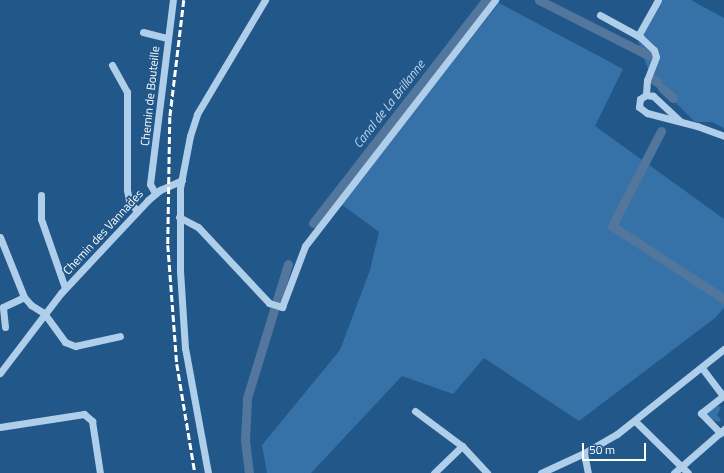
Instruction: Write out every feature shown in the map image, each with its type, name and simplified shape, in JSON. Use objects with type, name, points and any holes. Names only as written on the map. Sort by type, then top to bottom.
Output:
[{"type":"street","name":"Chemin de Bouteille","points":[[155,193],[150,184],[167,38],[173,0]]},
{"type":"street","points":[[208,473],[185,348],[179,217],[182,180],[190,136],[198,114],[265,0]]},
{"type":"street","points":[[179,217],[198,228],[274,306],[283,306],[298,260],[308,242],[495,0]]},
{"type":"street","points":[[638,36],[658,0]]},
{"type":"street","points":[[600,15],[638,36],[650,45],[656,55],[647,80],[646,95],[639,104],[643,111],[680,120],[724,136]]},
{"type":"street","points":[[143,32],[167,38]]},
{"type":"street","points":[[112,65],[127,92],[127,190],[129,200],[138,211]]},
{"type":"street","points":[[646,95],[655,98],[680,120]]},
{"type":"street","name":"Chemin des Vannades","points":[[0,373],[44,313],[65,288],[155,193],[182,180]]},
{"type":"street","points":[[40,195],[41,219],[65,288]]},
{"type":"street","points":[[0,237],[24,296],[30,305],[44,313],[62,338],[72,346],[120,336]]},
{"type":"street","points":[[5,326],[2,309],[24,296]]},
{"type":"street","points":[[541,473],[584,453],[635,421],[724,350]]},
{"type":"street","points":[[674,473],[722,431],[701,413],[723,396],[702,368]]},
{"type":"street","points":[[415,411],[462,446],[487,473]]},
{"type":"street","points":[[0,426],[84,414],[92,421],[100,473]]},
{"type":"street","points":[[635,421],[688,473]]},
{"type":"street","points":[[434,473],[462,446]]},
{"type":"street","points":[[584,453],[588,473]]},
{"type":"shaded area","points":[[658,0],[691,0],[724,18],[724,128],[712,122],[695,122],[651,78],[637,38]]},
{"type":"shaded area","points":[[499,3],[623,69],[595,126],[724,219],[724,308],[715,318],[579,421],[484,358],[453,394],[402,376],[311,473],[267,473],[262,445],[340,350],[370,270],[379,232],[341,204]]},
{"type":"shaded area","points":[[715,405],[721,407],[717,415],[721,419],[719,422],[705,417],[703,413]]},
{"type":"waterway","name":"Canal de La Brillanne","points":[[313,223],[486,0]]},
{"type":"waterway","name":"Canal de La Brillanne","points":[[539,0],[648,55]]},
{"type":"waterway","name":"Canal de La Brillanne","points":[[653,79],[658,83]]},
{"type":"waterway","name":"Canal de La Brillanne","points":[[662,88],[673,98]]},
{"type":"waterway","name":"Canal de La Brillanne","points":[[661,131],[612,226],[724,299]]},
{"type":"waterway","name":"Canal de La Brillanne","points":[[249,473],[245,441],[247,398],[288,264]]},
{"type":"railway","points":[[184,0],[170,117],[168,245],[177,364],[195,473]]}]
